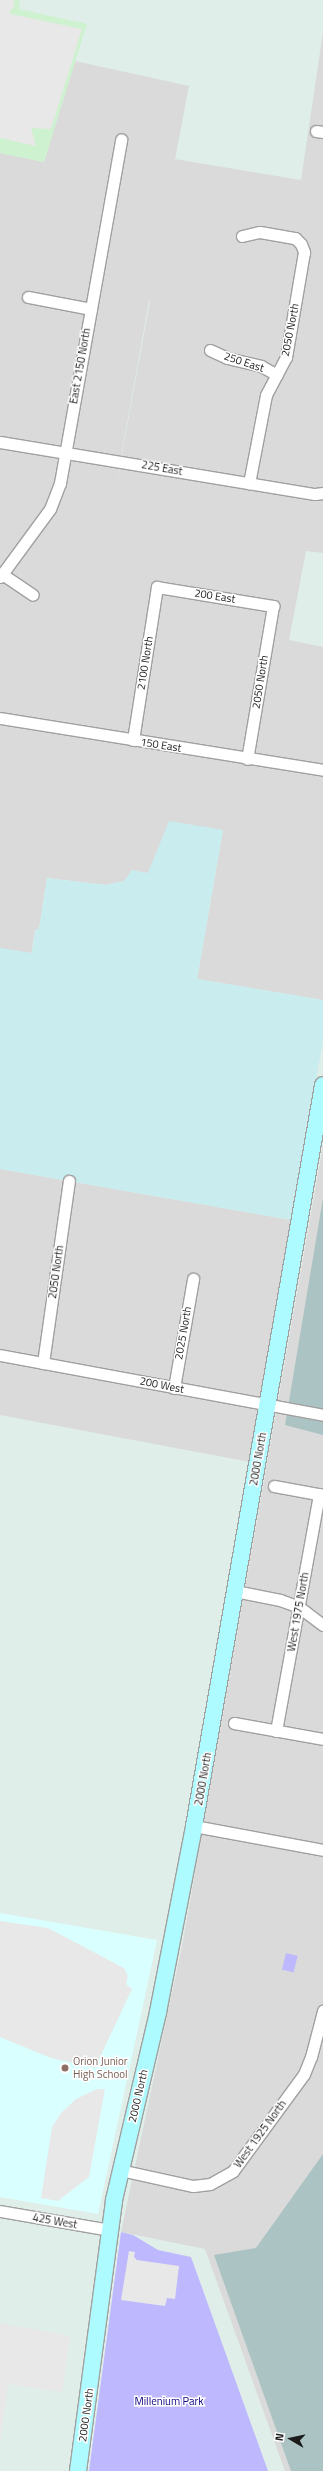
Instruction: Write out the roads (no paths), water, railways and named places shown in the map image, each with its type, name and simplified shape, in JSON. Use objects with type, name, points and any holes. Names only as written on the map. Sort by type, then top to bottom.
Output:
[{"type":"street","name":"East 2150 North","points":[[1,575],[50,509],[60,483],[121,139]]},
{"type":"street","name":"2050 North","points":[[242,236],[260,232],[295,238],[301,244],[304,252],[286,357],[266,395],[249,484]]},
{"type":"street","points":[[28,297],[91,309]]},
{"type":"street","name":"250 East","points":[[210,350],[227,358],[261,366],[277,375]]},
{"type":"street","name":"225 East","points":[[0,442],[249,484],[315,494],[323,493]]},
{"type":"street","points":[[1,575],[33,595]]},
{"type":"street","name":"200 East","points":[[157,587],[273,606]]},
{"type":"street","name":"2100 North","points":[[133,740],[157,587]]},
{"type":"street","name":"2050 North","points":[[248,758],[273,606]]},
{"type":"street","name":"150 East","points":[[0,718],[323,770]]},
{"type":"street","name":"2000 North","points":[[78,2471],[110,2230],[120,2170],[158,2012],[194,1826],[323,1085]]},
{"type":"street","name":"2050 North","points":[[43,1363],[69,1181]]},
{"type":"street","name":"2025 North","points":[[174,1388],[193,1279]]},
{"type":"street","name":"200 West","points":[[0,1355],[323,1415]]},
{"type":"street","points":[[274,1486],[321,1494]]},
{"type":"street","name":"West 1975 North","points":[[276,1731],[321,1494]]},
{"type":"street","points":[[235,1591],[280,1600],[299,1606],[323,1624]]},
{"type":"street","points":[[234,1722],[323,1739]]},
{"type":"street","points":[[194,1826],[323,1850]]},
{"type":"street","name":"West 1925 North","points":[[120,2170],[193,2186],[210,2184],[228,2174],[252,2146],[304,2074],[311,2057],[323,2011]]},
{"type":"street","name":"425 West","points":[[0,2211],[110,2230]]},
{"type":"place","name":"Orion Junior High School","points":[[65,2068]]},
{"type":"park label","name":"Millenium Park","points":[[169,2401]]}]
